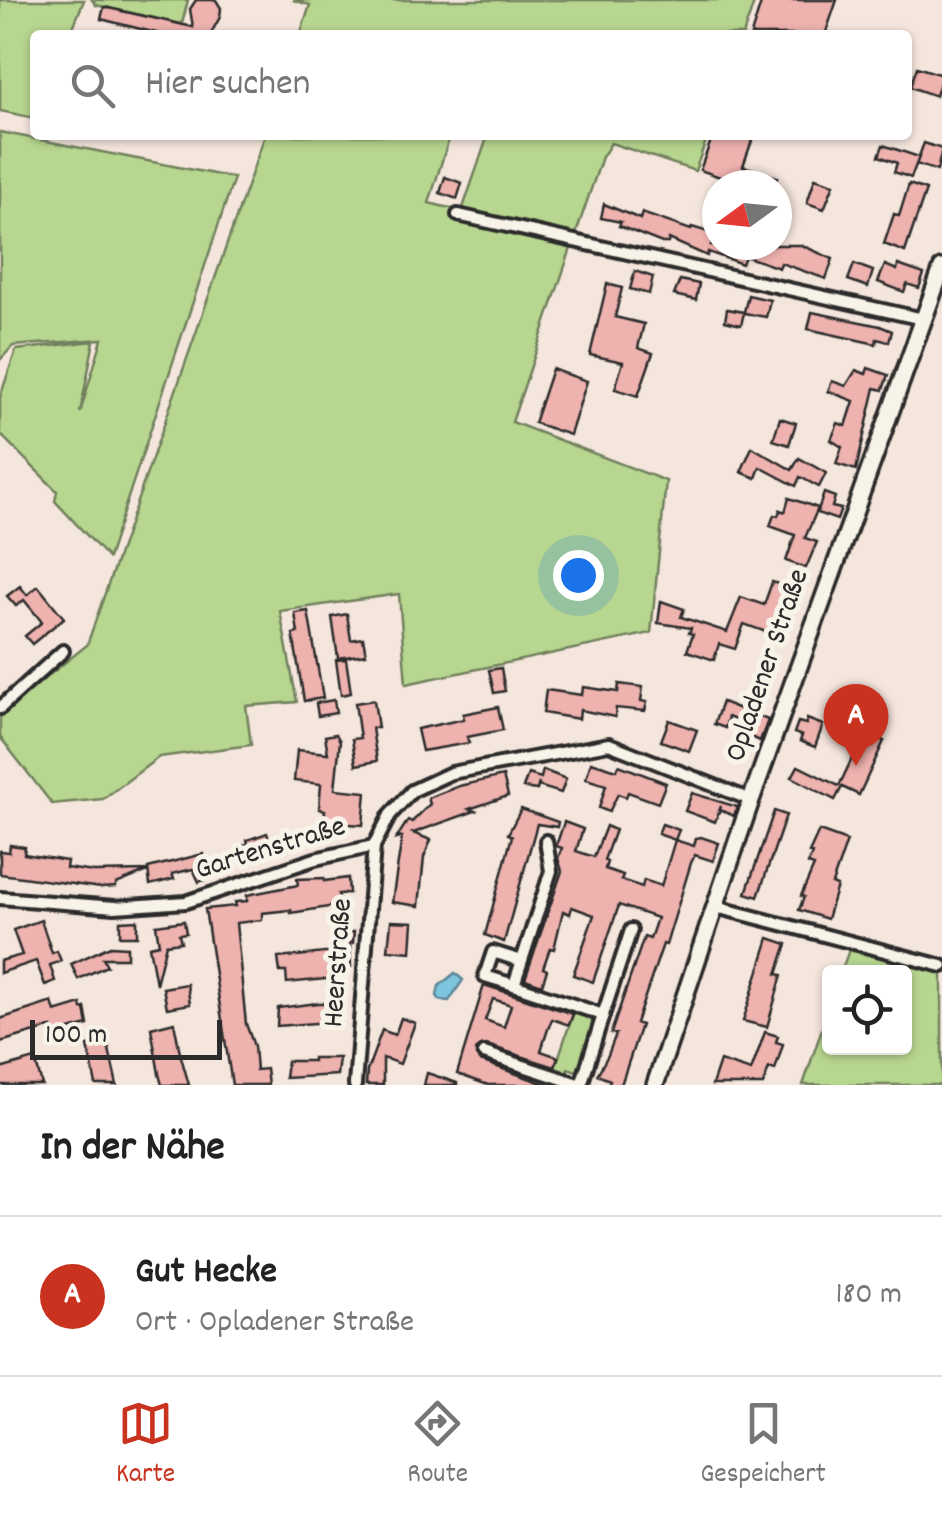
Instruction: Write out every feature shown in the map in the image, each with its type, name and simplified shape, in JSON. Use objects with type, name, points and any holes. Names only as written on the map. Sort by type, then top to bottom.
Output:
[{"type":"main road","name":"Opladener Straße","points":[[656,1085],[751,800],[942,268]]},
{"type":"street","points":[[458,215],[924,319]]},
{"type":"street","points":[[0,708],[64,650]]},
{"type":"street","name":"Gartenstraße","points":[[0,898],[115,907],[186,902],[315,859],[374,846],[390,815],[412,791],[451,773],[610,744],[751,800]]},
{"type":"street","points":[[514,985],[551,870],[546,841]]},
{"type":"street","name":"Heerstraße","points":[[355,1085],[374,846]]},
{"type":"street","points":[[716,907],[942,966]]},
{"type":"street","points":[[484,1054],[581,1085],[631,930]]},
{"type":"street","points":[[521,961],[493,952],[486,976],[603,1015]]},
{"type":"green space","points":[[0,0],[84,0],[72,30],[30,30],[30,117],[0,111]]},
{"type":"green space","points":[[92,0],[188,0],[182,24],[96,5]]},
{"type":"green space","points":[[293,0],[755,0],[745,30],[302,30],[310,5]]},
{"type":"green space","points":[[0,132],[234,178],[108,558],[55,501],[57,491],[0,434],[0,397],[16,350],[94,341],[80,413],[102,339],[13,346],[0,360]]},
{"type":"green space","points":[[263,140],[448,140],[429,203],[462,211],[486,140],[706,140],[695,171],[611,143],[602,157],[512,422],[666,481],[651,633],[406,684],[399,594],[280,611],[297,702],[246,706],[251,745],[159,757],[103,799],[52,804],[0,737],[0,714],[87,645]]},
{"type":"green space","points":[[850,947],[911,965],[844,965]]},
{"type":"green space","points":[[912,965],[942,974],[942,1085],[803,1085],[822,1029],[822,1055],[912,1055]]},
{"type":"green space","points":[[574,1011],[590,1017],[594,1028],[579,1072],[568,1068],[565,1076],[554,1071]]},
{"type":"water","points":[[455,973],[463,980],[449,1001],[440,1000],[439,986]]},
{"type":"building","points":[[196,0],[216,0],[221,8],[220,17],[213,30],[144,30],[101,19],[104,7],[193,27],[190,9]]},
{"type":"building","points":[[762,0],[837,0],[827,30],[753,30]]},
{"type":"building","points":[[917,67],[942,75],[936,96],[912,88]]},
{"type":"building","points":[[711,140],[752,140],[743,166],[755,170],[702,171]]},
{"type":"building","points":[[924,143],[942,149],[937,171],[916,164]]},
{"type":"building","points":[[883,145],[919,157],[911,178],[894,172],[897,163],[879,156]]},
{"type":"building","points":[[445,177],[462,183],[457,199],[440,193]]},
{"type":"building","points":[[815,178],[834,184],[824,209],[807,203]]},
{"type":"building","points":[[909,184],[926,190],[905,252],[884,244],[894,214],[899,216]]},
{"type":"building","points":[[604,204],[640,219],[642,213],[702,230],[702,254],[669,239],[662,243],[619,226],[621,222],[601,218]]},
{"type":"building","points":[[792,245],[833,259],[826,279],[781,263],[779,268],[756,260],[792,260]]},
{"type":"building","points":[[854,264],[873,271],[868,287],[848,280]]},
{"type":"building","points":[[885,265],[924,274],[919,288],[907,284],[904,292],[878,282]]},
{"type":"building","points":[[635,271],[653,277],[649,294],[630,289]]},
{"type":"building","points":[[680,280],[699,284],[696,300],[674,295]]},
{"type":"building","points":[[607,284],[622,288],[615,317],[644,324],[638,348],[653,353],[638,396],[615,389],[623,362],[590,355]]},
{"type":"building","points":[[748,295],[770,300],[766,317],[744,313],[741,325],[725,321],[727,309],[744,312]]},
{"type":"building","points":[[812,312],[880,326],[892,331],[889,342],[877,339],[876,344],[808,329]]},
{"type":"building","points":[[868,368],[888,375],[883,390],[875,388],[856,470],[836,464],[842,447],[831,440],[838,423],[846,426],[854,401],[828,391],[832,381],[846,386],[856,370],[866,374]]},
{"type":"building","points":[[552,369],[587,381],[570,435],[534,423]]},
{"type":"building","points":[[780,418],[796,423],[789,445],[773,440]]},
{"type":"building","points":[[752,447],[792,470],[799,458],[826,473],[819,487],[800,477],[796,486],[760,467],[756,478],[741,472]]},
{"type":"building","points":[[824,493],[835,497],[832,507],[841,509],[837,520],[817,513]]},
{"type":"building","points":[[789,498],[818,508],[805,538],[817,542],[806,568],[786,561],[795,535],[770,526],[774,515],[778,516],[780,510],[785,512]]},
{"type":"building","points":[[772,582],[797,590],[783,638],[744,624],[735,649],[719,644],[714,660],[687,651],[691,628],[658,623],[661,601],[684,609],[681,617],[727,632],[741,597],[764,605]]},
{"type":"building","points":[[20,586],[27,595],[38,586],[64,618],[32,644],[25,636],[42,622],[24,600],[16,606],[7,596]]},
{"type":"building","points":[[308,611],[323,698],[304,701],[293,634],[298,633],[295,613]]},
{"type":"building","points":[[347,614],[351,640],[363,638],[366,654],[338,658],[332,617]]},
{"type":"building","points":[[346,659],[351,693],[341,695],[336,660]]},
{"type":"building","points":[[501,668],[505,691],[494,693],[489,670]]},
{"type":"building","points":[[619,684],[643,687],[641,701],[647,702],[645,711],[616,708],[615,717],[580,710],[579,719],[543,713],[546,690],[582,695],[583,687],[618,692]]},
{"type":"building","points":[[334,700],[336,713],[318,716],[316,703]]},
{"type":"building","points":[[374,700],[378,728],[372,728],[377,761],[356,765],[352,739],[360,738],[355,703]]},
{"type":"building","points":[[722,702],[768,720],[760,741],[747,735],[750,726],[728,717],[725,728],[714,724]]},
{"type":"building","points":[[498,707],[503,730],[467,737],[469,743],[422,751],[417,729]]},
{"type":"building","points":[[807,719],[823,725],[815,747],[800,741],[802,736],[794,733],[798,722],[806,724]]},
{"type":"building","points":[[669,720],[697,730],[689,751],[661,741]]},
{"type":"building","points":[[859,729],[884,741],[859,795],[842,787],[835,800],[792,777],[798,766],[839,786],[856,750],[851,747]]},
{"type":"building","points":[[336,734],[340,741],[335,789],[366,792],[363,825],[324,824],[325,810],[319,809],[321,784],[294,781],[297,750],[328,753],[325,736]]},
{"type":"building","points":[[591,762],[617,770],[619,765],[666,783],[658,803],[628,792],[626,797],[618,794],[609,812],[599,808],[606,785],[586,779]]},
{"type":"building","points":[[543,770],[566,779],[561,793],[538,786],[537,790],[523,788],[528,774],[541,778]]},
{"type":"building","points":[[503,776],[508,796],[413,833],[431,840],[424,857],[419,906],[392,902],[402,837],[396,839],[408,820],[412,822],[430,804],[428,798]]},
{"type":"building","points":[[692,793],[737,807],[734,816],[720,810],[721,806],[715,822],[685,811]]},
{"type":"building","points":[[521,809],[558,822],[557,827],[537,824],[504,942],[485,935],[512,836],[508,834]]},
{"type":"building","points":[[774,811],[786,815],[758,897],[746,893]]},
{"type":"building","points":[[564,822],[583,829],[576,851],[594,857],[606,826],[615,830],[604,860],[605,869],[642,887],[644,880],[661,886],[675,840],[694,846],[696,838],[701,837],[719,843],[713,861],[695,855],[691,863],[666,945],[663,944],[636,1023],[641,1025],[621,1085],[608,1085],[610,1080],[597,1075],[616,1034],[611,1033],[644,937],[650,939],[657,918],[619,905],[593,982],[573,975],[594,915],[572,907],[570,914],[563,911],[554,949],[550,948],[543,968],[547,970],[542,985],[525,979],[562,871],[558,858],[562,848],[556,846]]},
{"type":"building","points":[[662,824],[679,830],[675,840],[658,834]]},
{"type":"building","points":[[819,831],[847,841],[832,884],[837,886],[827,919],[799,910],[814,866],[808,864],[812,854],[809,853]]},
{"type":"building","points":[[267,833],[272,849],[246,856],[243,846],[248,844],[247,840]]},
{"type":"building","points":[[10,845],[25,847],[24,854],[67,861],[66,868],[148,871],[116,887],[101,888],[0,874],[0,851],[9,852]]},
{"type":"building","points":[[203,854],[212,877],[199,882],[193,869],[150,885],[148,868]]},
{"type":"building","points":[[348,878],[349,893],[338,894],[341,905],[262,913],[262,920],[236,923],[246,1024],[254,1046],[256,1070],[266,1069],[268,1085],[232,1085],[205,909],[236,906],[235,902],[247,901],[247,895],[298,885],[297,879]]},
{"type":"building","points":[[41,920],[52,953],[57,951],[61,961],[50,965],[55,981],[45,985],[36,961],[0,973],[0,961],[22,955],[13,930]]},
{"type":"building","points":[[137,920],[137,936],[120,936],[120,921]]},
{"type":"building","points":[[184,921],[186,933],[179,934],[181,942],[166,944],[156,984],[149,946],[159,944],[156,925]]},
{"type":"building","points":[[391,921],[413,922],[411,952],[388,950]]},
{"type":"building","points":[[354,932],[350,943],[351,967],[336,968],[337,978],[287,983],[278,958],[334,952],[333,934]]},
{"type":"building","points":[[769,938],[787,944],[767,1027],[743,1021]]},
{"type":"building","points":[[110,946],[127,947],[127,958],[103,958],[107,966],[78,979],[71,964]]},
{"type":"building","points":[[187,984],[190,1004],[167,1008],[163,988]]},
{"type":"building","points":[[484,985],[573,1014],[569,1025],[552,1019],[548,1029],[541,1051],[558,1057],[555,1067],[487,1045],[476,1049],[480,1061],[548,1085],[488,1085],[457,1074]],"holes":[[[493,999],[511,1005],[504,1027],[485,1020]]]},
{"type":"building","points":[[52,1002],[55,1012],[81,1004],[88,1025],[54,1034],[52,1028],[46,1029],[0,1042],[0,1019]]},
{"type":"building","points":[[342,1003],[341,1021],[277,1026],[278,1008]]},
{"type":"building","points":[[401,1018],[415,1023],[400,1064],[383,1058],[383,1085],[366,1085],[382,1030],[395,1035]]},
{"type":"building","points":[[174,1022],[189,1085],[162,1085],[159,1074],[151,1028]]},
{"type":"building","points":[[765,1032],[778,1036],[776,1042],[783,1044],[775,1070],[769,1068],[763,1085],[712,1085],[720,1061],[751,1071]]},
{"type":"building","points":[[107,1040],[117,1085],[96,1085],[88,1046]]},
{"type":"building","points":[[339,1058],[337,1075],[285,1078],[287,1061]]},
{"type":"building","points":[[35,1059],[42,1085],[0,1085],[0,1069]]},
{"type":"building","points":[[427,1073],[457,1083],[457,1085],[424,1085]]},
{"type":"place","name":"Gut Hecke","points":[[856,766]]}]
